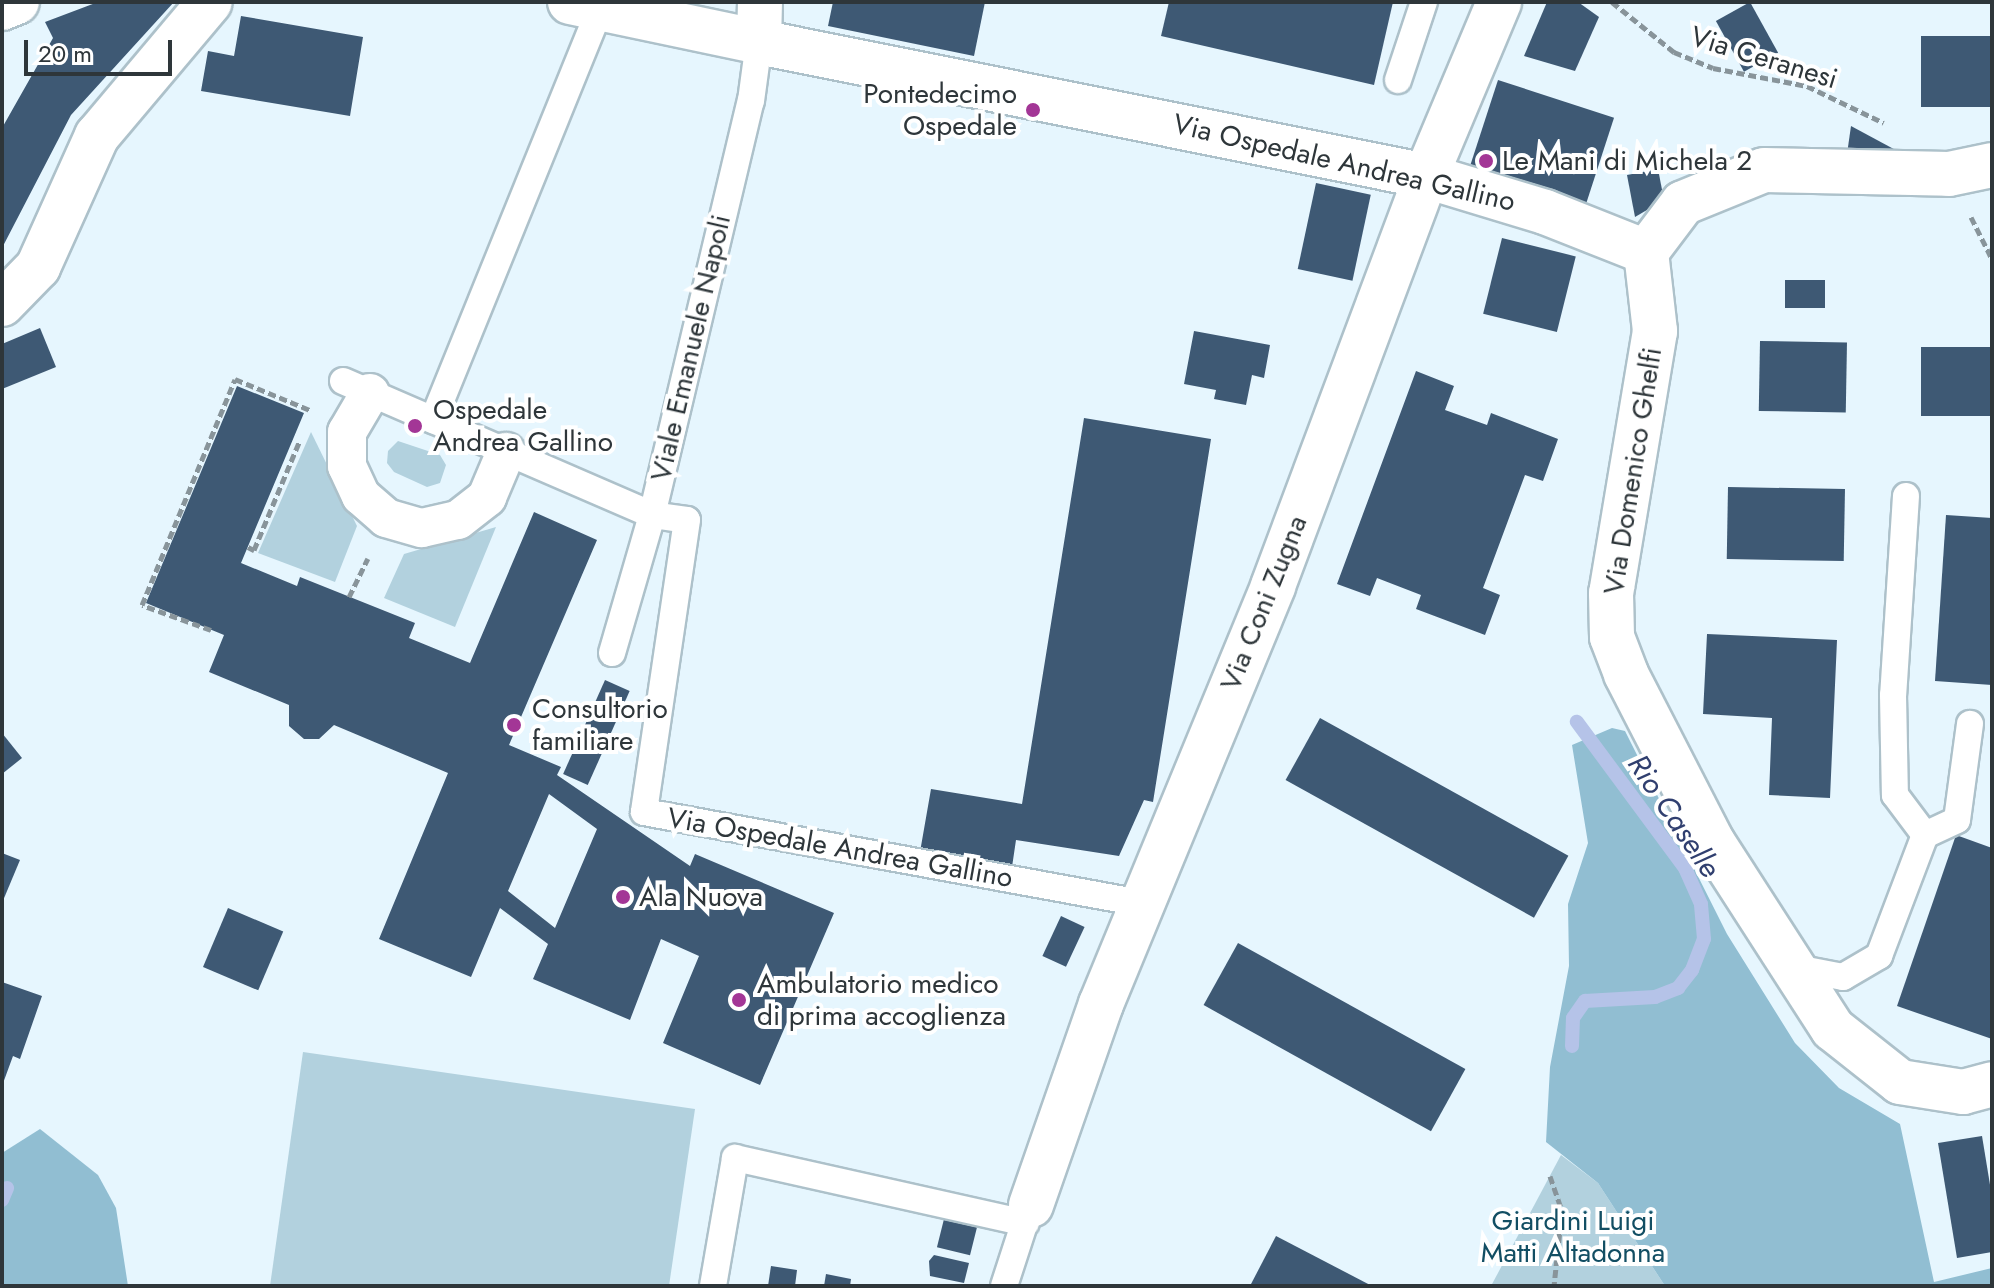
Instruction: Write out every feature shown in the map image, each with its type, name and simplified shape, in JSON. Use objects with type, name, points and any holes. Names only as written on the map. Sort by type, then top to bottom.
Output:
[{"type":"street","points":[[2,8],[17,2]]},
{"type":"street","points":[[2,304],[38,267],[97,136],[210,2]]},
{"type":"street","name":"Via Coni Zugna","points":[[1029,1214],[1141,903],[1273,586],[1426,176],[1499,2]]},
{"type":"street","name":"Via Ospedale Andrea Gallino","points":[[585,5],[760,22],[1426,176],[1545,212],[1646,252]]},
{"type":"street","points":[[1646,252],[1683,203],[1764,170],[1949,174],[1992,165]]},
{"type":"street","name":"Via Domenico Ghelfi","points":[[1646,252],[1655,331],[1611,593],[1612,637],[1713,843],[1833,1029],[1900,1082],[1963,1092],[1992,1084]]},
{"type":"street","name":"Via Ospedale Andrea Gallino","points":[[347,432],[356,387]]},
{"type":"street","points":[[347,432],[347,466],[361,496],[386,518],[422,528],[458,520],[487,497],[506,452]]},
{"type":"lane","points":[[1398,80],[1424,2]]},
{"type":"lane","points":[[433,420],[585,5]]},
{"type":"lane","name":"Viale Emanuele Napoli","points":[[612,653],[652,515],[751,101],[760,22]]},
{"type":"lane","name":"Via Ospedale Andrea Gallino","points":[[356,387],[652,515],[687,520],[644,812],[1141,903]]},
{"type":"lane","points":[[1906,496],[1893,695],[1895,795],[1925,835]]},
{"type":"lane","points":[[1791,967],[1843,977],[1879,956],[1925,835],[1957,820],[1970,724]]},
{"type":"lane","points":[[713,1286],[735,1158],[1029,1214],[1004,1286]]},
{"type":"path","name":"Via Ceranesi","points":[[1612,2],[1674,52],[1713,68],[1807,86],[1883,122],[1949,174],[1992,259]]},
{"type":"path","points":[[211,630],[142,605],[235,379],[312,411],[254,550],[248,547]]},
{"type":"path","points":[[310,417],[347,432]]},
{"type":"path","points":[[1550,1176],[1562,1210],[1554,1286]]},
{"type":"green space","points":[[311,432],[357,526],[335,582],[258,553]]},
{"type":"green space","points":[[398,441],[440,455],[446,465],[440,483],[427,487],[394,472],[387,463],[388,451]]},
{"type":"green space","points":[[496,527],[455,627],[384,598],[404,554]]},
{"type":"green space","points":[[303,1052],[695,1109],[669,1286],[270,1286]]},
{"type":"green space","name":"Giardini Luigi Matti Altadonna","points":[[1561,1155],[1598,1183],[1665,1286],[1491,1286]]},
{"type":"shaded area","points":[[1612,728],[1625,731],[1727,934],[1795,1043],[1839,1088],[1900,1124],[1934,1282],[1992,1268],[1992,1286],[1665,1286],[1598,1183],[1546,1142],[1550,1067],[1569,966],[1568,904],[1588,843],[1572,745]]},
{"type":"shaded area","points":[[40,1129],[98,1175],[116,1208],[128,1286],[2,1286],[2,1153]]},
{"type":"building","points":[[98,2],[174,2],[71,115],[2,248],[2,128],[53,38],[45,22]]},
{"type":"building","points":[[833,2],[985,2],[974,56],[828,26]]},
{"type":"building","points":[[1169,2],[1393,2],[1374,85],[1161,36]]},
{"type":"building","points":[[1547,2],[1578,2],[1599,17],[1575,71],[1524,56]]},
{"type":"building","points":[[1750,2],[1778,53],[1744,72],[1716,21]]},
{"type":"building","points":[[241,16],[363,37],[350,116],[201,91],[208,51],[234,56]]},
{"type":"building","points":[[1921,36],[1992,36],[1992,107],[1921,107]]},
{"type":"building","points":[[1498,80],[1614,118],[1586,205],[1470,167]]},
{"type":"building","points":[[1851,126],[1903,154],[1846,161]]},
{"type":"building","points":[[1658,169],[1664,200],[1635,217],[1627,175]]},
{"type":"building","points":[[1316,183],[1371,195],[1352,281],[1298,269]]},
{"type":"building","points":[[1502,238],[1576,256],[1557,332],[1483,314]]},
{"type":"building","points":[[1785,280],[1825,280],[1825,308],[1785,308]]},
{"type":"building","points":[[40,328],[56,367],[2,389],[2,344]]},
{"type":"building","points":[[1194,331],[1270,345],[1264,378],[1252,375],[1246,405],[1214,399],[1216,390],[1184,384]]},
{"type":"building","points":[[1760,341],[1847,343],[1846,413],[1759,411]]},
{"type":"building","points":[[1921,347],[1992,347],[1992,416],[1921,416]]},
{"type":"building","points":[[1416,371],[1454,386],[1445,410],[1487,425],[1491,413],[1558,439],[1543,481],[1525,475],[1483,588],[1500,595],[1485,635],[1416,609],[1421,595],[1377,578],[1370,596],[1337,584]]},
{"type":"building","name":"Ospedale Andrea Gallino","points":[[237,386],[304,413],[241,563],[297,586],[300,577],[415,623],[409,638],[470,663],[534,512],[597,540],[509,745],[561,767],[557,775],[690,866],[695,854],[834,913],[760,1085],[663,1043],[699,956],[661,939],[630,1020],[533,979],[548,944],[500,908],[471,977],[379,939],[448,773],[334,725],[319,739],[304,739],[289,726],[289,705],[209,672],[224,635],[146,603]],"holes":[[[549,794],[597,829],[555,928],[508,891]]]},
{"type":"building","points":[[1084,418],[1211,439],[1153,802],[1144,800],[1119,856],[1016,840],[1012,867],[920,852],[931,789],[1022,804]]},
{"type":"building","points":[[1728,487],[1845,489],[1844,561],[1727,559]]},
{"type":"building","points":[[1946,515],[1992,518],[1992,685],[1935,681]]},
{"type":"building","points":[[1707,634],[1837,640],[1830,798],[1769,795],[1772,718],[1703,714]]},
{"type":"building","points":[[605,680],[630,691],[588,785],[563,774]]},
{"type":"building","points":[[1320,718],[1568,856],[1534,918],[1286,780]]},
{"type":"building","points":[[2,733],[22,758],[2,774]]},
{"type":"building","points":[[1956,835],[1992,848],[1992,1039],[1897,1006]]},
{"type":"building","points":[[2,853],[20,860],[2,903]]},
{"type":"building","points":[[228,908],[283,931],[258,990],[203,967]]},
{"type":"building","points":[[1061,916],[1085,927],[1066,967],[1042,956]]},
{"type":"building","points":[[1238,943],[1465,1069],[1431,1131],[1204,1005]]},
{"type":"building","points":[[2,982],[42,996],[20,1059],[13,1056],[2,1086]]},
{"type":"building","points":[[1982,1136],[1992,1197],[1992,1252],[1957,1258],[1938,1143]]},
{"type":"building","points":[[944,1219],[977,1227],[970,1255],[937,1247]]},
{"type":"building","points":[[1276,1236],[1372,1286],[1250,1286]]},
{"type":"building","points":[[934,1255],[969,1263],[964,1283],[930,1276],[929,1261]]},
{"type":"building","points":[[771,1266],[797,1270],[795,1286],[768,1286]]},
{"type":"building","points":[[826,1274],[851,1279],[850,1286],[824,1286]]},
{"type":"waterway","name":"Rio Caselle","points":[[1572,1046],[1573,1018],[1585,1001],[1655,997],[1678,988],[1692,970],[1704,939],[1701,904],[1685,868],[1577,722]]},
{"type":"waterway","points":[[2,1200],[7,1188]]},
{"type":"place","name":"Pontedecimo Ospedale","points":[[1033,110]]},
{"type":"place","name":"Le Mani di Michela 2","points":[[1486,161]]},
{"type":"place","name":"Ospedale Andrea Gallino","points":[[415,426]]},
{"type":"place","name":"Consultorio familiare","points":[[514,725]]},
{"type":"place","name":"Ala Nuova","points":[[623,897]]},
{"type":"place","name":"Ambulatorio medico di prima accoglienza","points":[[739,1000]]}]
